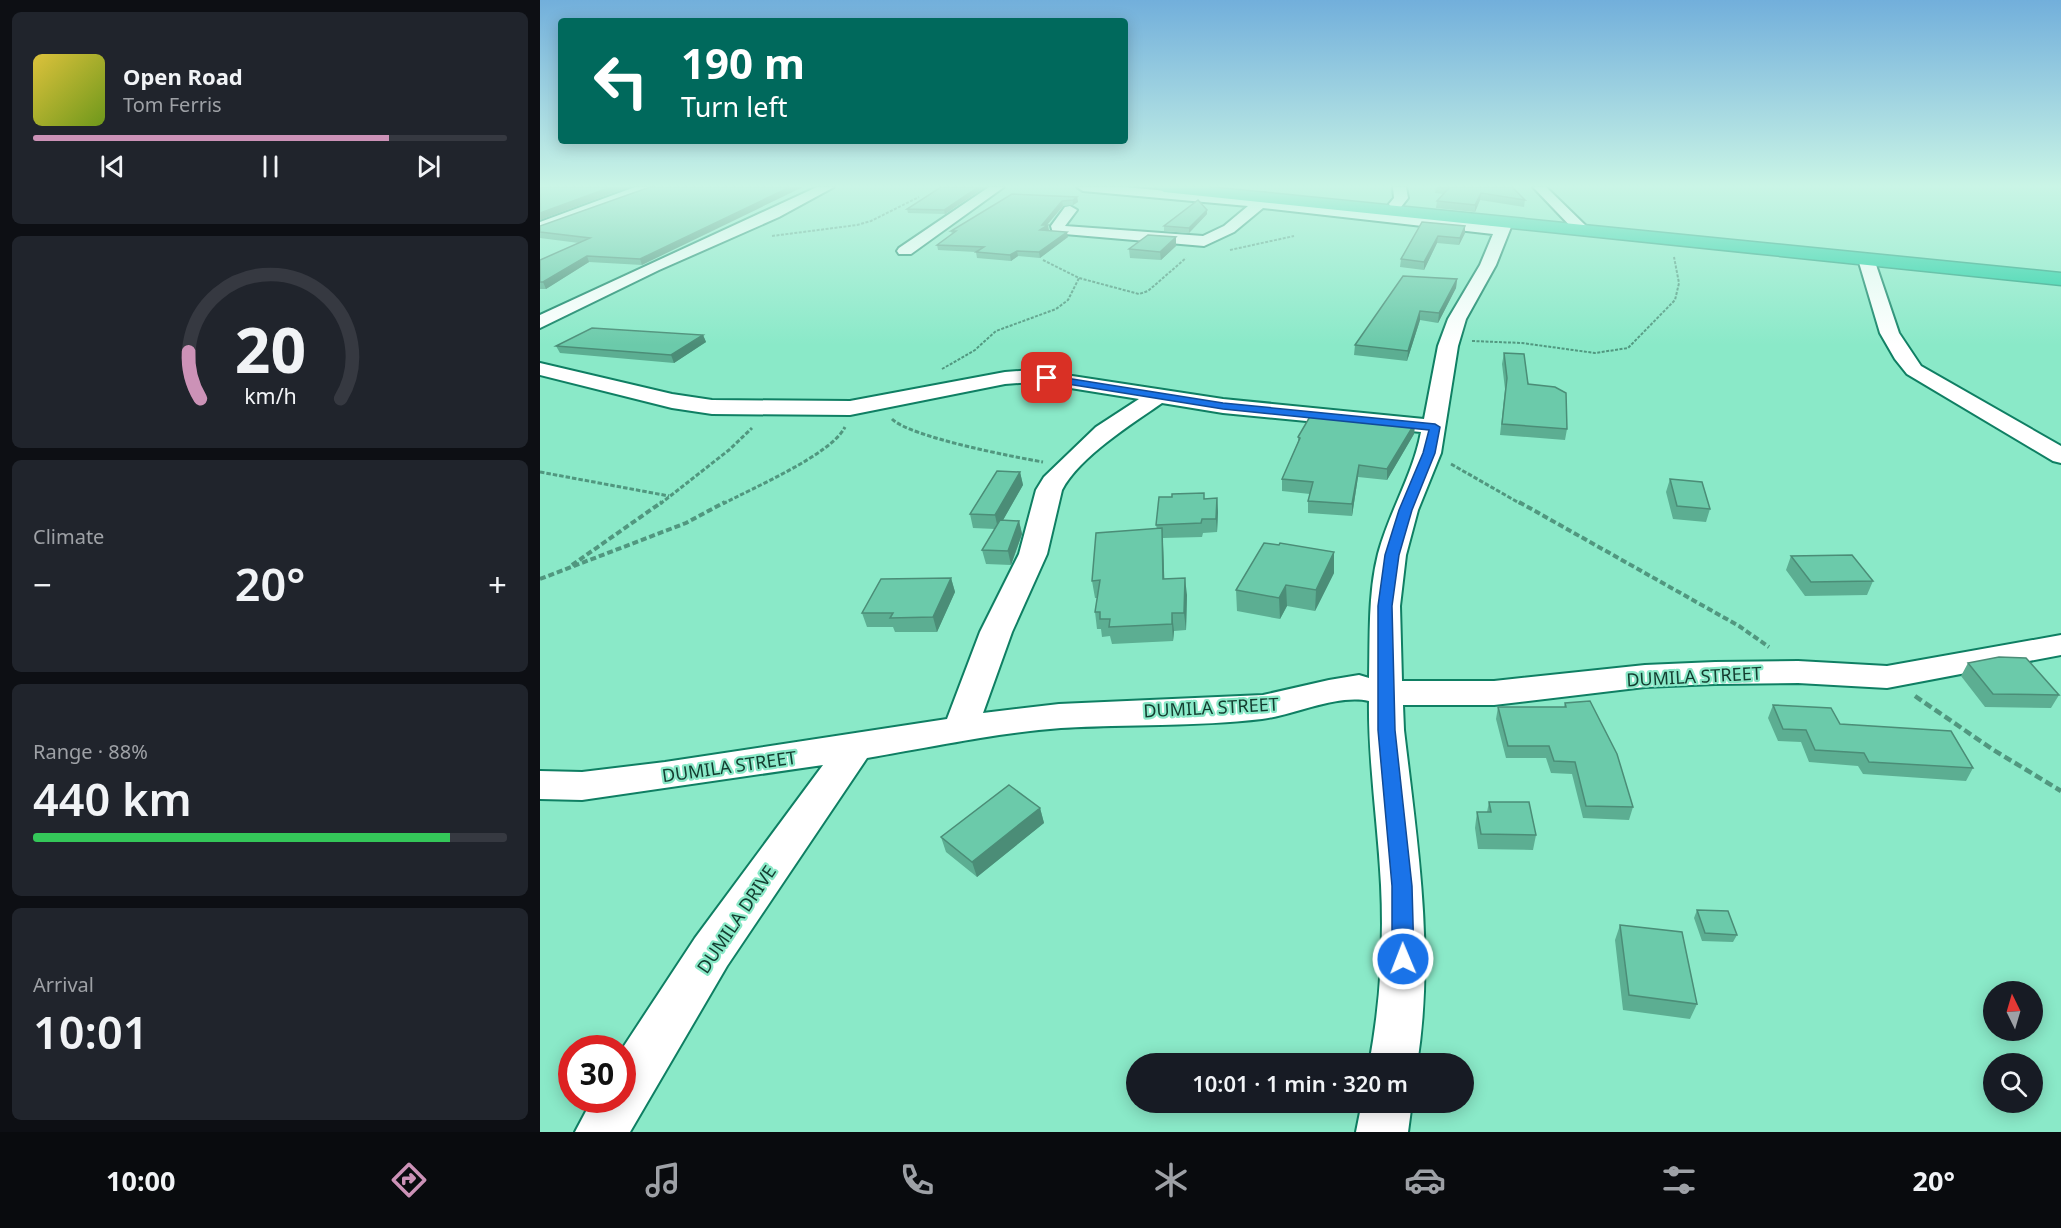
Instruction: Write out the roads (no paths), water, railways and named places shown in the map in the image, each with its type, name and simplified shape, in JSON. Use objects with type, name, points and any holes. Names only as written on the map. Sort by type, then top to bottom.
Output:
[{"type":"highway","points":[[1687,240],[2061,279]]},
{"type":"street","points":[[540,322],[715,240]]},
{"type":"street","points":[[905,251],[921,240]]},
{"type":"street","points":[[1188,240],[1206,240]]},
{"type":"street","points":[[1395,1053],[1399,1030],[1403,959],[1402,886],[1386,730],[1385,606],[1392,555],[1432,440],[1457,319],[1488,265],[1498,240]]},
{"type":"street","points":[[1866,259],[1876,297],[1903,359],[1914,370],[2061,456]]},
{"type":"street","points":[[540,369],[672,401],[712,406],[850,408],[1005,378],[1033,376],[1432,440]]},
{"type":"street","points":[[960,729],[996,632],[1033,554],[1049,490],[1056,477],[1066,465],[1104,432],[1158,396]]},
{"type":"street","name":"DUMILA STREET","points":[[540,785],[582,786],[1059,716],[1263,707],[1359,687],[1387,693],[1494,693],[1646,676],[1798,672],[1887,677],[2061,645]]},
{"type":"street","name":"DUMILA DRIVE","points":[[636,1073],[711,952],[856,747]]},
{"type":"street","points":[[601,1132],[612,1113]]},
{"type":"street","points":[[1382,1132],[1385,1113]]}]
